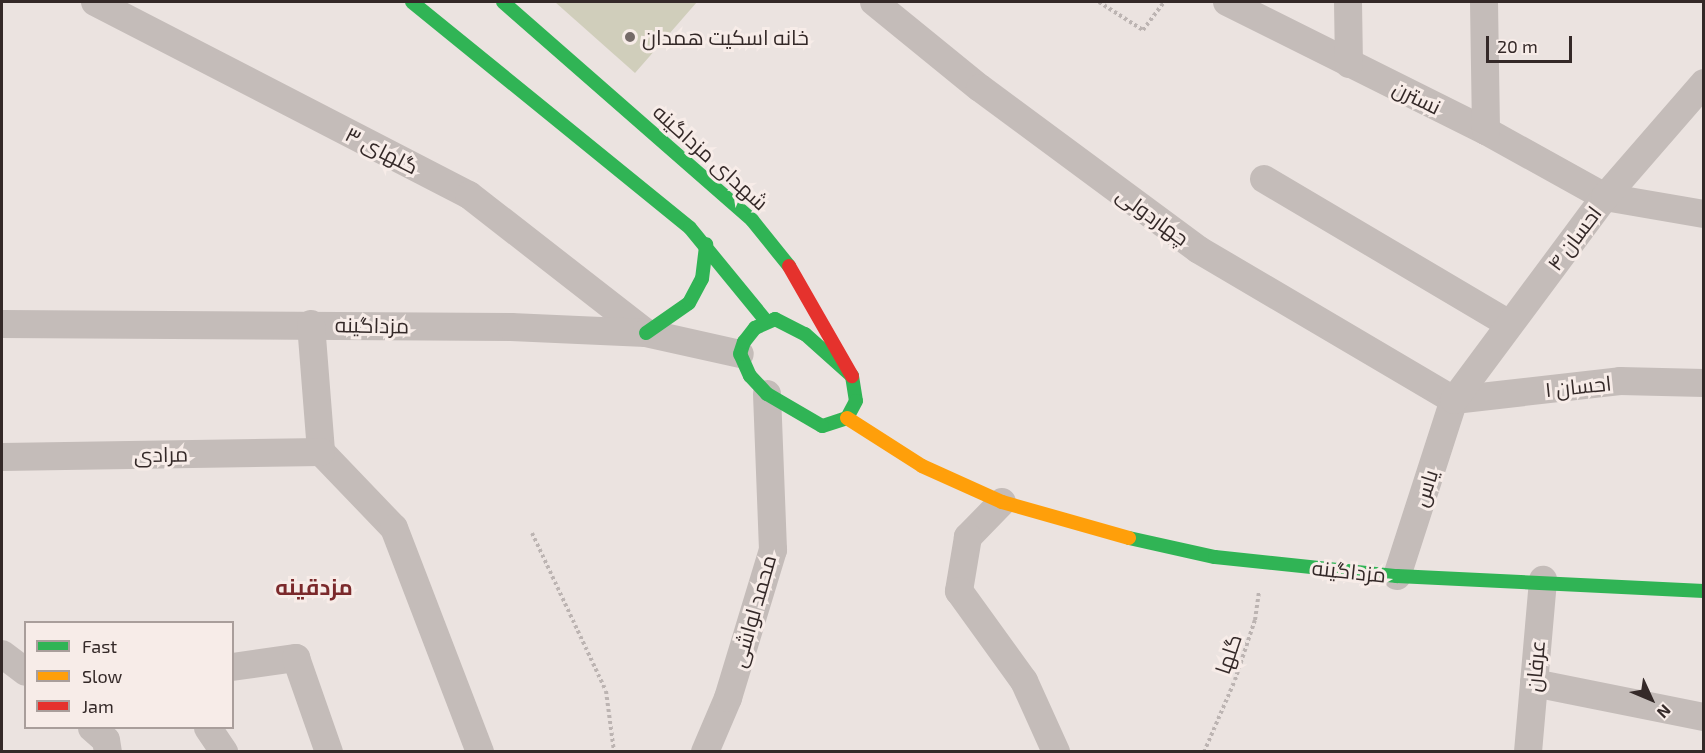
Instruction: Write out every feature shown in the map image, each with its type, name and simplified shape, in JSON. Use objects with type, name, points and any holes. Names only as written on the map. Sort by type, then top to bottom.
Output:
[{"type":"street","name":"گلهای ۳","points":[[95,2],[469,195],[646,333]]},
{"type":"street","points":[[412,2],[706,244],[766,321]]},
{"type":"street","name":"شهدای مزداگینه","points":[[503,2],[752,220],[786,261],[852,376]]},
{"type":"street","name":"چهاردولی","points":[[874,2],[980,88],[1199,250],[1454,399]]},
{"type":"street","name":"نسترن","points":[[1227,2],[1486,131],[1605,197],[1704,214]]},
{"type":"street","points":[[1348,2],[1349,64]]},
{"type":"street","points":[[1484,2],[1486,131]]},
{"type":"street","name":"احسان ۴","points":[[1454,399],[1605,197],[1704,83]]},
{"type":"street","points":[[1264,179],[1509,324]]},
{"type":"street","points":[[646,333],[689,303],[702,279],[706,244]]},
{"type":"street","points":[[775,319],[805,334],[852,376],[856,402],[847,418],[822,426],[767,394],[750,376],[740,354],[749,335],[766,321],[775,319]]},
{"type":"street","name":"مزداگینه","points":[[2,324],[311,324],[646,333],[740,354]]},
{"type":"street","points":[[311,324],[321,452],[394,528],[480,752]]},
{"type":"street","name":"احسان ۱","points":[[1454,399],[1620,381],[1704,383]]},
{"type":"street","name":"محمد لواشی","points":[[705,752],[728,698],[773,550],[767,394]]},
{"type":"street","name":"یاس","points":[[1397,576],[1454,399]]},
{"type":"street","name":"مزداگینه","points":[[847,418],[922,466],[1002,502],[1095,531],[1263,562],[1397,576],[1543,580],[1704,591]]},
{"type":"street","name":"مرادی","points":[[2,456],[321,452]]},
{"type":"street","points":[[1002,502],[968,537],[959,591],[1024,681],[1056,752]]},
{"type":"street","name":"عرفان","points":[[1528,752],[1543,580]]},
{"type":"street","points":[[2,654],[24,670]]},
{"type":"street","points":[[234,667],[296,658],[329,752]]},
{"type":"street","points":[[1534,682],[1704,717]]},
{"type":"street","points":[[93,729],[106,740],[108,752]]},
{"type":"street","points":[[209,729],[224,752]]},
{"type":"path","points":[[1099,2],[1143,30],[1164,2]]},
{"type":"path","points":[[532,533],[606,691],[614,752]]},
{"type":"path","name":"گلها","points":[[1204,752],[1255,620],[1263,562]]},
{"type":"shaded area","name":"خانه اسكيت همدان","points":[[555,2],[697,2],[635,73]]},
{"type":"traffic: fast","points":[[412,2],[690,228],[766,321]]},
{"type":"traffic: fast","points":[[503,2],[752,220],[789,266]]},
{"type":"traffic: fast","points":[[646,333],[689,303],[702,279],[706,244]]},
{"type":"traffic: fast","points":[[775,319],[805,334],[852,376],[856,401],[847,418],[822,426],[767,394],[750,376],[740,354],[744,342],[755,328],[775,319]]},
{"type":"traffic: fast","points":[[1129,538],[1215,557],[1397,576],[1704,591]]},
{"type":"traffic: slow","points":[[847,418],[922,466],[1002,502],[1129,538]]},
{"type":"traffic: jam","points":[[789,266],[852,376]]},
{"type":"place","name":"خانه اسكيت همدان","points":[[630,37]]},
{"type":"district","name":"مزدقینه","points":[[314,587]]}]
